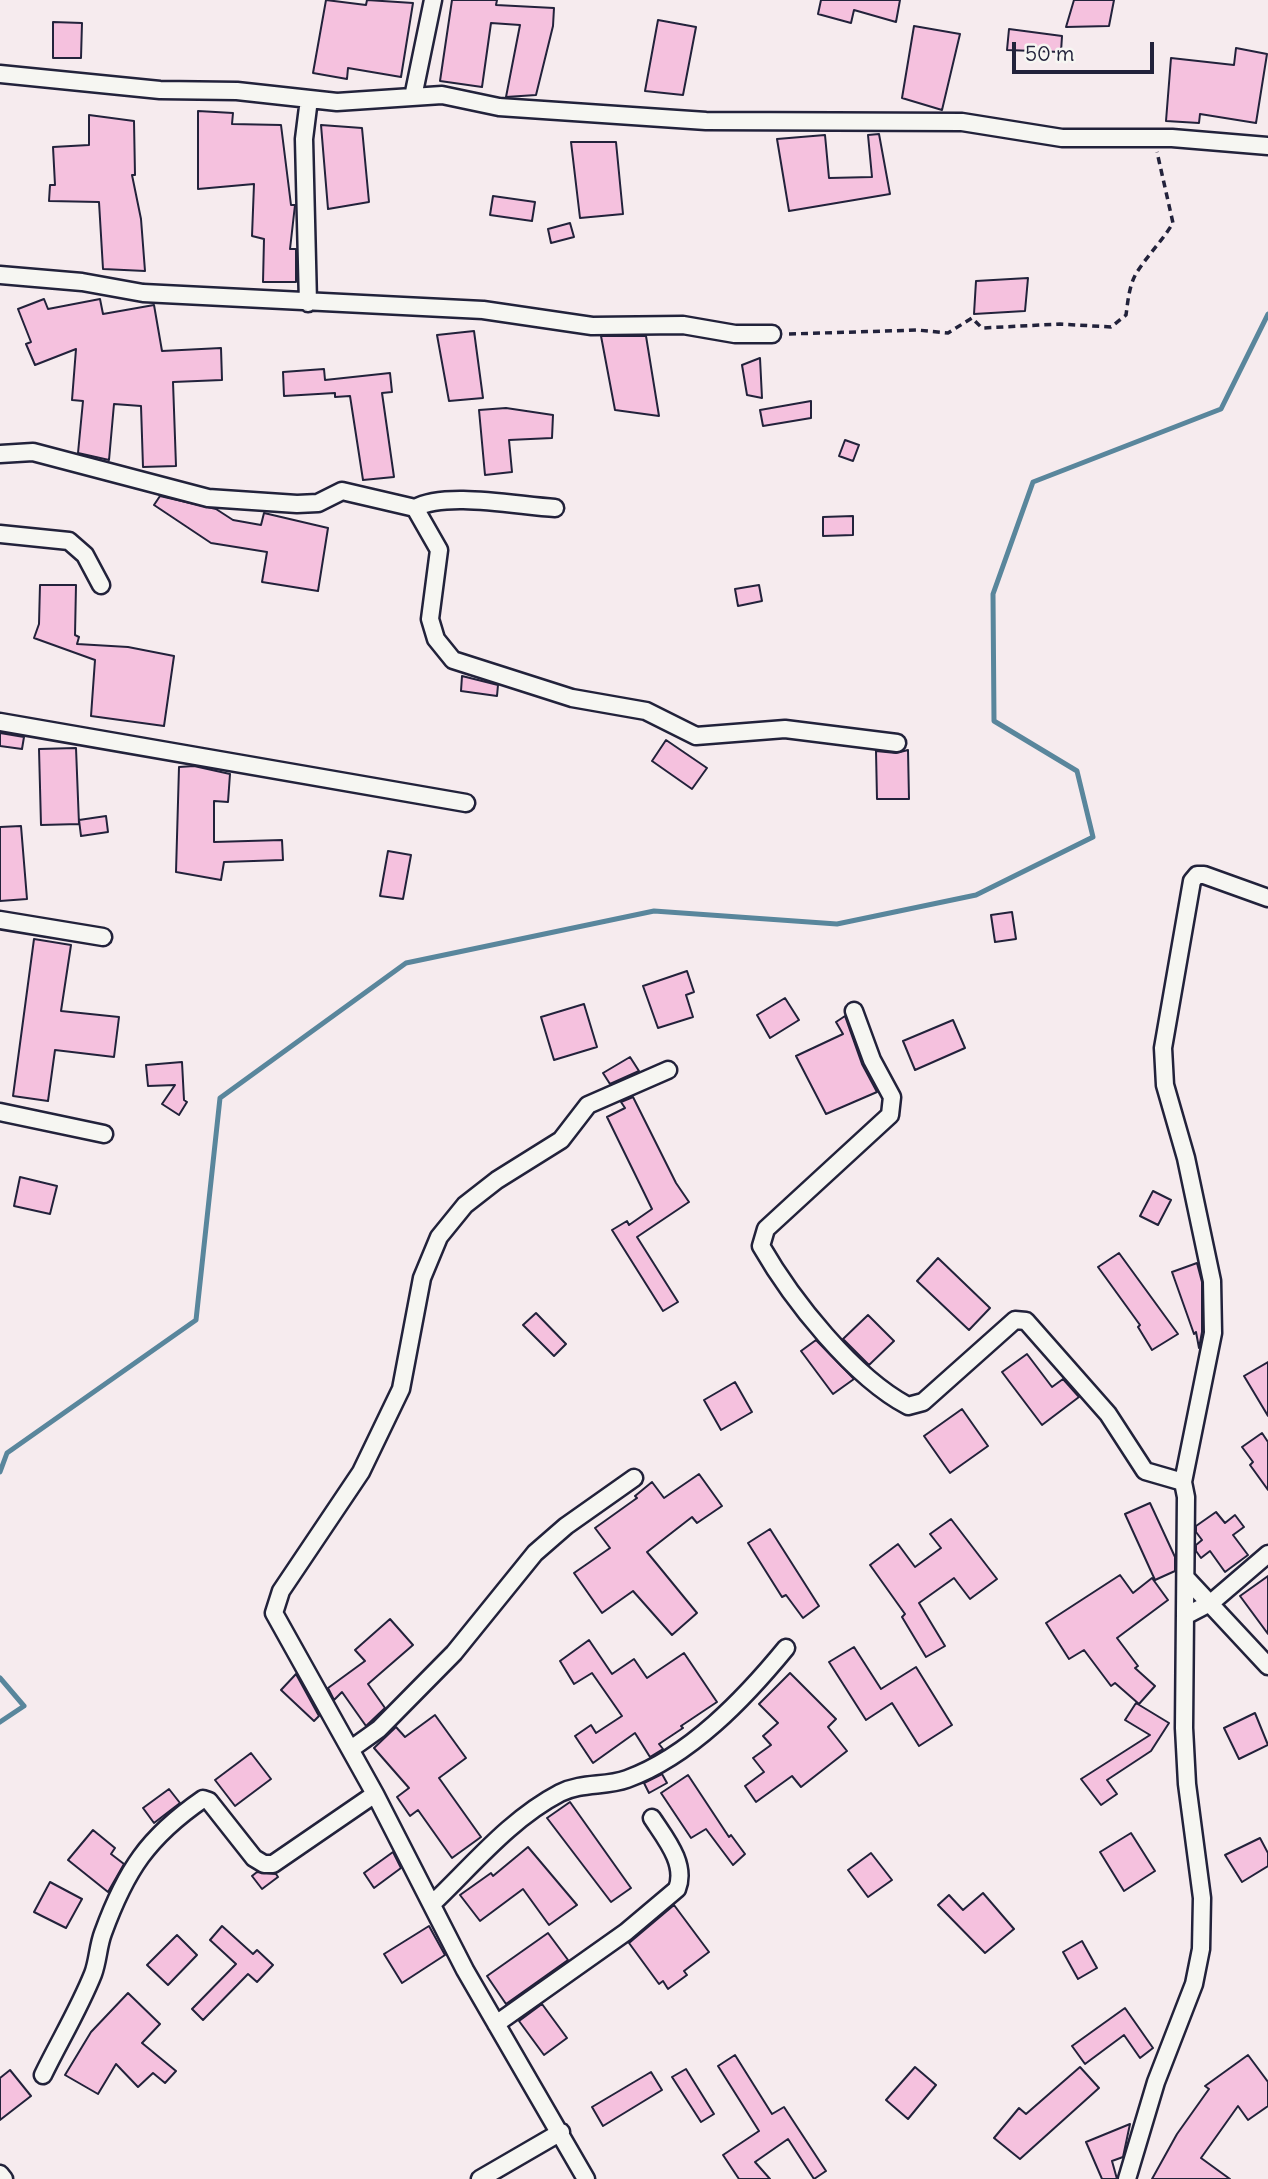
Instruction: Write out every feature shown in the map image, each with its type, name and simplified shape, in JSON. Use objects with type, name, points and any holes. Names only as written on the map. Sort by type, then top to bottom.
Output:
[{"type":"street","points":[[413,97],[433,0]]},
{"type":"street","points":[[0,74],[160,90],[237,91],[337,102],[442,95],[499,107],[706,121],[962,122],[1062,138],[1154,138],[1268,146]]},
{"type":"street","points":[[308,303],[304,139],[309,99]]},
{"type":"street","points":[[0,275],[82,282],[143,293],[482,310],[592,326],[683,325],[735,334],[772,334]]},
{"type":"street","points":[[0,454],[33,452],[208,498],[318,503],[342,491],[415,508],[427,502],[458,501],[555,508]]},
{"type":"street","points":[[415,508],[439,550],[430,619],[436,639],[453,660],[572,698],[646,711],[696,736],[785,729],[897,743]]},
{"type":"street","points":[[0,534],[69,541],[85,555],[101,585]]},
{"type":"street","points":[[0,722],[466,803]]},
{"type":"street","points":[[1127,2179],[1156,2082],[1194,1984],[1201,1950],[1202,1898],[1187,1784],[1184,1728],[1186,1497],[1183,1482],[1208,1370],[1213,1333],[1213,1290],[1186,1158],[1165,1085],[1164,1040],[1192,881],[1197,875],[1204,875],[1268,898]]},
{"type":"street","points":[[0,920],[103,937]]},
{"type":"street","points":[[854,1011],[872,1060],[892,1097],[890,1115],[766,1229],[761,1246],[770,1262],[816,1321],[861,1370],[908,1406],[923,1402],[1015,1320],[1026,1321],[1108,1414],[1145,1471],[1183,1482]]},
{"type":"street","points":[[586,2179],[496,2024],[351,1749],[274,1614],[281,1591],[361,1472],[401,1389],[422,1278],[439,1237],[465,1205],[497,1180],[561,1140],[588,1105],[667,1070]]},
{"type":"street","points":[[0,1112],[104,1134]]},
{"type":"street","points":[[351,1749],[379,1729],[454,1653],[535,1553],[566,1526],[634,1478]]},
{"type":"street","points":[[1186,1615],[1212,1602],[1268,1554]]},
{"type":"street","points":[[1186,1578],[1212,1602],[1268,1666]]},
{"type":"street","points":[[432,1904],[496,1840],[539,1805],[582,1784],[628,1779],[693,1740],[730,1710],[786,1648]]},
{"type":"street","points":[[43,2075],[94,1973],[102,1936],[117,1898],[148,1844],[171,1821],[203,1799],[209,1801],[254,1857],[264,1864],[273,1864],[375,1794]]},
{"type":"street","points":[[496,2024],[626,1932],[677,1889],[681,1880],[680,1869],[669,1844],[652,1818]]},
{"type":"street","points":[[480,2179],[561,2132]]},
{"type":"street","points":[[0,2174],[4,2179]]},
{"type":"path","points":[[772,334],[917,330],[948,333],[972,318],[982,328],[1060,324],[1111,327],[1126,315],[1130,288],[1137,272],[1162,243],[1173,223],[1154,138]]},
{"type":"building","points":[[326,0],[366,5],[367,0],[413,3],[401,77],[348,68],[347,79],[313,73]]},
{"type":"building","points":[[452,0],[497,0],[496,5],[554,8],[553,26],[536,95],[506,97],[520,25],[491,23],[482,87],[440,81]]},
{"type":"building","points":[[821,0],[900,0],[896,22],[854,10],[851,23],[818,14]]},
{"type":"building","points":[[1074,0],[1114,0],[1109,26],[1066,27]]},
{"type":"building","points":[[658,20],[696,27],[683,95],[645,91]]},
{"type":"building","points":[[53,22],[82,23],[81,58],[53,58]]},
{"type":"building","points":[[914,26],[960,34],[942,110],[902,98]]},
{"type":"building","points":[[1009,29],[1062,36],[1061,52],[1007,50]]},
{"type":"building","points":[[1236,48],[1267,54],[1256,123],[1200,114],[1199,123],[1166,121],[1171,58],[1234,65]]},
{"type":"building","points":[[198,111],[233,113],[232,124],[281,125],[291,205],[295,205],[290,249],[296,249],[296,282],[263,282],[264,239],[252,236],[254,184],[198,189]]},
{"type":"building","points":[[89,115],[134,121],[135,175],[132,175],[141,219],[145,271],[103,269],[99,202],[49,201],[50,185],[55,185],[53,147],[89,145]]},
{"type":"building","points":[[321,125],[362,128],[369,202],[328,209]]},
{"type":"building","points":[[879,134],[890,194],[789,211],[777,139],[825,135],[829,178],[872,177],[868,135]]},
{"type":"building","points":[[571,142],[616,142],[623,214],[580,218]]},
{"type":"building","points":[[493,196],[535,202],[532,221],[490,215]]},
{"type":"building","points":[[570,223],[574,237],[551,243],[548,229]]},
{"type":"building","points":[[1028,278],[1025,311],[974,314],[976,281]]},
{"type":"building","points":[[44,299],[48,309],[100,299],[103,314],[154,305],[162,351],[221,348],[222,380],[173,382],[176,466],[143,467],[141,406],[114,404],[109,460],[78,453],[83,401],[72,400],[76,349],[35,365],[26,344],[31,342],[18,309]]},
{"type":"building","points":[[474,331],[483,398],[449,401],[437,335]]},
{"type":"building","points":[[601,336],[646,336],[659,416],[615,410]]},
{"type":"building","points":[[760,358],[762,398],[747,395],[742,365]]},
{"type":"building","points":[[324,369],[325,380],[390,373],[392,392],[382,393],[394,477],[363,480],[350,396],[335,397],[335,393],[284,396],[283,372]]},
{"type":"building","points":[[811,401],[811,418],[763,426],[760,410]]},
{"type":"building","points":[[506,408],[553,415],[552,438],[509,440],[512,472],[485,475],[479,410]]},
{"type":"building","points":[[845,440],[859,445],[853,461],[839,456]]},
{"type":"building","points":[[160,496],[216,509],[233,520],[261,525],[264,513],[328,528],[318,591],[262,582],[267,552],[211,543],[154,505]]},
{"type":"building","points":[[853,516],[853,535],[823,536],[823,517]]},
{"type":"building","points":[[40,585],[76,585],[75,635],[79,637],[77,644],[128,647],[174,656],[164,726],[91,716],[95,660],[34,638],[39,624]]},
{"type":"building","points":[[759,585],[762,601],[738,606],[735,589]]},
{"type":"building","points":[[462,676],[498,685],[497,696],[461,691]]},
{"type":"building","points":[[0,733],[24,737],[22,749],[0,746]]},
{"type":"building","points":[[666,740],[707,768],[692,789],[652,761]]},
{"type":"building","points":[[76,748],[79,824],[41,825],[39,749]]},
{"type":"building","points":[[908,750],[909,799],[877,799],[876,751],[896,753]]},
{"type":"building","points":[[194,766],[230,774],[228,802],[214,801],[214,842],[282,840],[283,860],[224,862],[221,880],[176,872],[179,767]]},
{"type":"building","points":[[106,816],[108,832],[81,836],[79,820]]},
{"type":"building","points":[[21,826],[27,899],[0,901],[0,827]]},
{"type":"building","points":[[388,851],[411,855],[403,899],[380,896]]},
{"type":"building","points":[[1012,912],[1016,939],[995,942],[991,915]]},
{"type":"building","points":[[34,939],[71,945],[61,1011],[119,1017],[114,1057],[55,1050],[48,1101],[13,1096]]},
{"type":"building","points":[[687,971],[694,992],[686,995],[693,1017],[658,1028],[643,986]]},
{"type":"building","points":[[785,998],[799,1020],[770,1038],[757,1015]]},
{"type":"building","points":[[584,1004],[597,1047],[554,1060],[541,1017]]},
{"type":"building","points":[[845,1016],[862,1064],[877,1092],[826,1114],[796,1056],[843,1034],[836,1022]]},
{"type":"building","points":[[953,1020],[965,1048],[915,1070],[903,1041]]},
{"type":"building","points":[[630,1057],[639,1071],[610,1084],[603,1073]]},
{"type":"building","points":[[182,1062],[184,1100],[187,1102],[179,1115],[162,1104],[175,1085],[148,1086],[146,1065]]},
{"type":"building","points":[[633,1097],[676,1183],[689,1202],[637,1237],[678,1302],[663,1311],[612,1230],[627,1221],[629,1225],[652,1209],[607,1117],[625,1108],[621,1102]]},
{"type":"building","points":[[20,1177],[57,1186],[50,1214],[14,1206]]},
{"type":"building","points":[[1153,1191],[1171,1200],[1158,1225],[1140,1216]]},
{"type":"building","points":[[1119,1253],[1178,1334],[1152,1350],[1138,1327],[1140,1325],[1098,1267]]},
{"type":"building","points":[[938,1258],[990,1308],[969,1330],[917,1281]]},
{"type":"building","points":[[1197,1263],[1202,1282],[1202,1332],[1199,1348],[1196,1332],[1194,1334],[1172,1272]]},
{"type":"building","points":[[536,1313],[566,1344],[554,1356],[523,1325]]},
{"type":"building","points":[[868,1315],[894,1341],[869,1365],[843,1339]]},
{"type":"building","points":[[816,1340],[854,1379],[833,1394],[801,1351]]},
{"type":"building","points":[[1027,1354],[1052,1387],[1063,1379],[1079,1397],[1042,1425],[1002,1372]]},
{"type":"building","points":[[1268,1362],[1268,1416],[1244,1376]]},
{"type":"building","points":[[735,1382],[752,1412],[721,1430],[704,1400]]},
{"type":"building","points":[[962,1409],[988,1446],[950,1473],[924,1436]]},
{"type":"building","points":[[1262,1433],[1268,1442],[1268,1490],[1250,1465],[1253,1462],[1242,1447]]},
{"type":"building","points":[[699,1474],[722,1506],[697,1523],[692,1517],[647,1552],[697,1613],[672,1635],[633,1591],[602,1613],[574,1573],[610,1548],[595,1528],[637,1498],[635,1496],[652,1482],[664,1498]]},
{"type":"building","points":[[1150,1503],[1175,1557],[1175,1571],[1155,1580],[1125,1514]]},
{"type":"building","points":[[1216,1512],[1225,1523],[1235,1515],[1244,1527],[1233,1535],[1248,1555],[1225,1572],[1210,1551],[1201,1558],[1196,1551],[1196,1545],[1202,1540],[1196,1532],[1196,1526]]},
{"type":"building","points":[[951,1519],[997,1579],[970,1599],[954,1578],[919,1603],[945,1646],[926,1657],[902,1617],[905,1614],[870,1565],[898,1544],[915,1567],[941,1548],[930,1534]]},
{"type":"building","points":[[770,1529],[819,1606],[803,1618],[786,1595],[782,1597],[748,1543]]},
{"type":"building","points":[[1120,1575],[1133,1593],[1152,1578],[1168,1600],[1117,1638],[1138,1666],[1135,1668],[1155,1686],[1139,1704],[1115,1683],[1111,1686],[1084,1650],[1069,1659],[1046,1623]]},
{"type":"building","points":[[1268,1576],[1268,1634],[1240,1596]]},
{"type":"building","points":[[390,1619],[413,1645],[368,1684],[385,1708],[366,1726],[342,1692],[334,1700],[328,1688],[365,1661],[355,1650]]},
{"type":"building","points":[[589,1640],[612,1674],[634,1659],[647,1678],[684,1653],[717,1702],[659,1744],[663,1749],[650,1757],[635,1733],[593,1763],[575,1736],[591,1725],[596,1733],[622,1716],[592,1673],[574,1684],[560,1661]]},
{"type":"building","points":[[854,1647],[881,1689],[916,1667],[952,1725],[919,1746],[892,1703],[866,1720],[829,1662]]},
{"type":"building","points":[[790,1673],[836,1719],[828,1727],[847,1751],[801,1787],[792,1776],[756,1802],[745,1786],[764,1772],[753,1758],[771,1745],[763,1736],[778,1723],[759,1704]]},
{"type":"building","points":[[296,1674],[319,1716],[314,1721],[281,1690]]},
{"type":"building","points":[[1136,1703],[1169,1723],[1151,1751],[1107,1780],[1117,1794],[1101,1805],[1081,1779],[1150,1735],[1125,1720]]},
{"type":"building","points":[[1255,1713],[1268,1745],[1239,1759],[1224,1728]]},
{"type":"building","points":[[435,1715],[466,1758],[439,1778],[481,1837],[452,1858],[418,1810],[410,1816],[397,1797],[409,1788],[374,1748],[396,1727],[405,1737]]},
{"type":"building","points":[[251,1753],[271,1779],[235,1806],[215,1780]]},
{"type":"building","points":[[662,1774],[667,1783],[649,1793],[644,1783]]},
{"type":"building","points":[[688,1775],[729,1837],[731,1835],[745,1854],[733,1865],[706,1829],[691,1838],[661,1793]]},
{"type":"building","points":[[169,1789],[180,1803],[154,1823],[143,1808]]},
{"type":"building","points":[[570,1802],[631,1888],[611,1902],[547,1818]]},
{"type":"building","points":[[93,1830],[115,1848],[111,1854],[124,1864],[108,1892],[68,1860]]},
{"type":"building","points":[[1131,1833],[1155,1871],[1124,1891],[1100,1852]]},
{"type":"building","points":[[1260,1838],[1268,1853],[1268,1866],[1242,1882],[1225,1855]]},
{"type":"building","points":[[528,1847],[577,1905],[549,1925],[523,1889],[480,1921],[460,1895],[491,1873],[493,1876]]},
{"type":"building","points":[[393,1852],[401,1868],[374,1888],[364,1873]]},
{"type":"building","points":[[871,1853],[892,1880],[868,1897],[848,1870]]},
{"type":"building","points":[[257,1872],[276,1874],[278,1877],[262,1889],[252,1876]]},
{"type":"building","points":[[50,1882],[82,1899],[66,1928],[34,1912]]},
{"type":"building","points":[[983,1893],[1014,1929],[985,1953],[938,1905],[949,1895],[963,1910]]},
{"type":"building","points":[[674,1905],[709,1952],[684,1971],[687,1975],[668,1989],[663,1981],[659,1984],[629,1943]]},
{"type":"building","points":[[222,1926],[253,1954],[257,1950],[273,1965],[257,1982],[248,1974],[203,2020],[192,2009],[236,1964],[210,1940]]},
{"type":"building","points":[[429,1926],[445,1955],[402,1983],[384,1954]]},
{"type":"building","points":[[548,1933],[568,1960],[506,2004],[487,1976]]},
{"type":"building","points":[[177,1935],[197,1955],[168,1985],[147,1965]]},
{"type":"building","points":[[1082,1941],[1097,1968],[1078,1979],[1063,1952]]},
{"type":"building","points":[[128,1993],[160,2024],[142,2043],[176,2071],[165,2083],[153,2073],[138,2087],[116,2064],[98,2094],[65,2075],[91,2032]]},
{"type":"building","points":[[542,2004],[567,2038],[544,2055],[519,2021]]},
{"type":"building","points":[[1125,2008],[1153,2048],[1140,2058],[1124,2035],[1085,2064],[1072,2046]]},
{"type":"building","points":[[735,2055],[772,2114],[784,2107],[826,2171],[814,2179],[788,2139],[755,2162],[770,2179],[739,2179],[723,2155],[759,2131],[718,2066]]},
{"type":"building","points":[[1248,2055],[1268,2082],[1268,2106],[1248,2120],[1238,2106],[1201,2158],[1230,2179],[1152,2179],[1177,2134],[1209,2089],[1205,2086]]},
{"type":"building","points":[[915,2067],[936,2085],[908,2119],[886,2100]]},
{"type":"building","points":[[1080,2067],[1099,2088],[1020,2159],[994,2138],[1019,2108],[1026,2114]]},
{"type":"building","points":[[686,2069],[714,2114],[701,2122],[672,2077]]},
{"type":"building","points":[[10,2070],[31,2096],[0,2120],[0,2078]]},
{"type":"building","points":[[651,2072],[662,2090],[603,2126],[592,2107]]},
{"type":"building","points":[[1130,2124],[1123,2157],[1112,2161],[1117,2179],[1102,2179],[1086,2142]]},
{"type":"waterway","points":[[0,1472],[7,1453],[196,1320],[220,1098],[406,963],[654,911],[837,924],[976,895],[1093,837],[1077,771],[994,721],[993,594],[1033,482],[1221,409],[1268,314]]},
{"type":"waterway","points":[[0,1678],[24,1706],[0,1722]]}]
